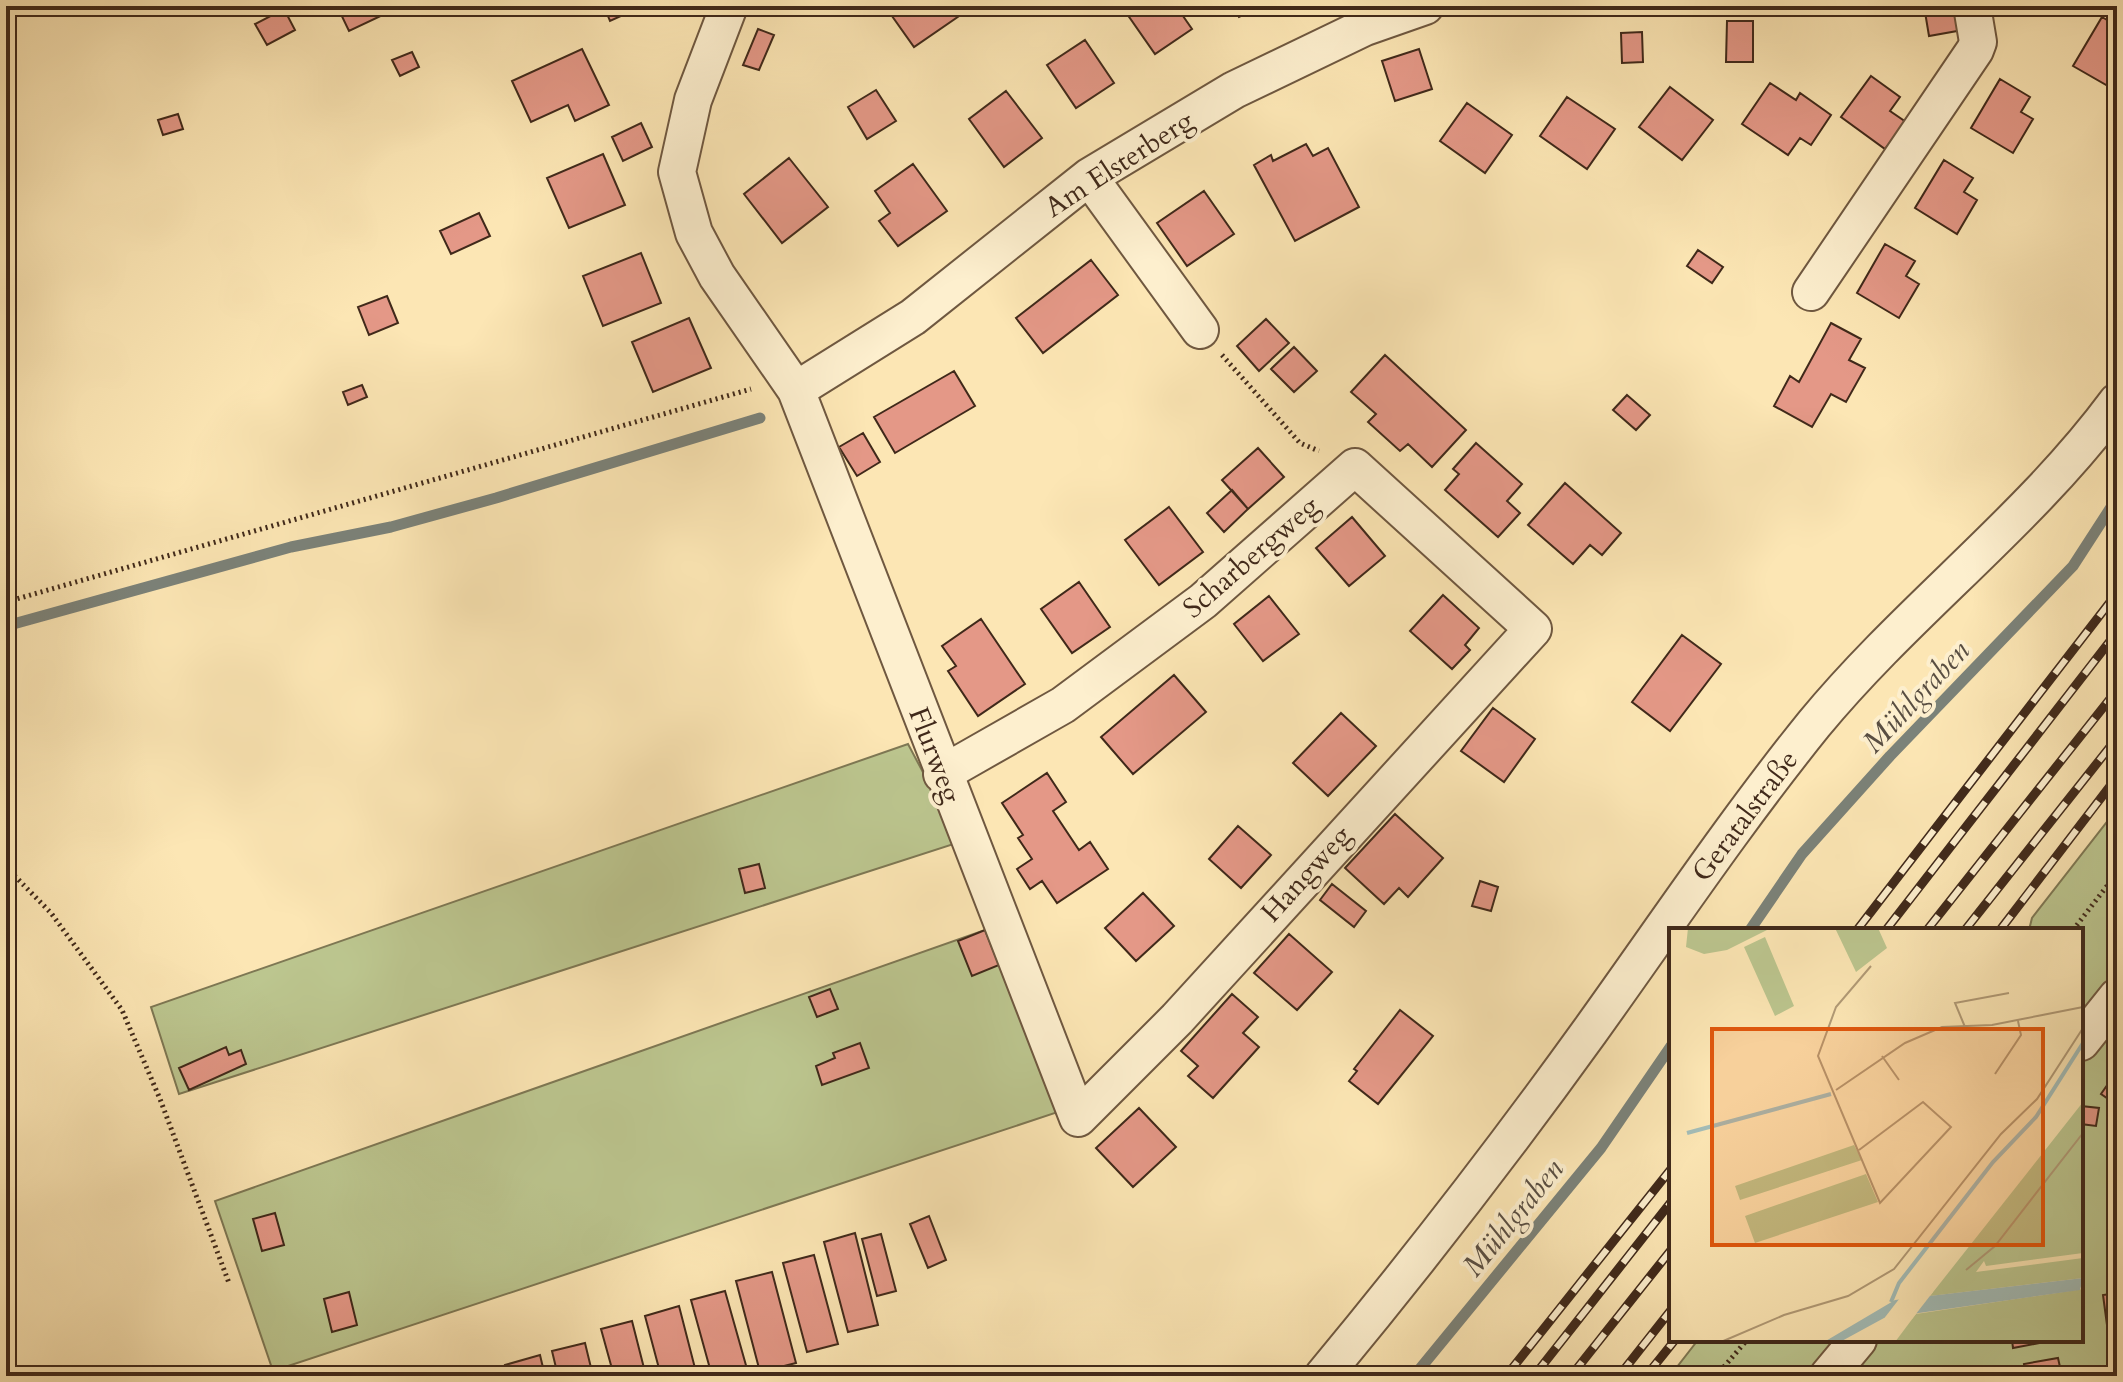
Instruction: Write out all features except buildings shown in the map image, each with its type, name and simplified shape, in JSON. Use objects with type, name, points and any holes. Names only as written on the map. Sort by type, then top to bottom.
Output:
[{"type":"street","name":"Flurweg","points":[[729,6],[693,100],[677,172],[694,233],[717,276],[792,383],[1078,1118]]},
{"type":"street","name":"Am Elsterberg","points":[[792,383],[913,317],[1089,177],[1234,90],[1365,27],[1425,6]]},
{"type":"street","points":[[1811,292],[1975,50],[1978,42],[1972,6]]},
{"type":"street","points":[[1089,177],[1200,330]]},
{"type":"street","name":"Geratalstraße","points":[[1323,1376],[1415,1266],[1587,1034],[1761,790],[1853,677],[2029,506],[2082,450],[2117,402]]},
{"type":"street","name":"Scharbergweg","points":[[942,774],[1063,705],[1203,601],[1355,467],[1533,629]]},
{"type":"street","name":"Hangweg","points":[[1078,1118],[1177,1019],[1533,629]]},
{"type":"street","points":[[2083,1040],[2117,997]]},
{"type":"street","points":[[1828,1376],[1856,1342]]},
{"type":"path","points":[[1200,330],[1300,443]]},
{"type":"path","points":[[6,602],[792,383]]},
{"type":"path","points":[[6,867],[51,913],[122,1010],[160,1099],[229,1283]]},
{"type":"path","points":[[2075,928],[2117,873]]},
{"type":"path","points":[[1716,1376],[1745,1342]]},
{"type":"green space","points":[[908,744],[960,842],[179,1094],[151,1007]]},
{"type":"green space","points":[[2117,809],[2117,1376],[1670,1376],[1696,1342],[2083,1342],[2083,928],[2030,928],[2032,918]]},
{"type":"green space","points":[[985,930],[1061,1111],[273,1371],[215,1201]]},
{"type":"waterway","points":[[6,626],[291,547],[391,527],[760,418]]},
{"type":"waterway","name":"Mühlgraben","points":[[1751,928],[1802,854],[1890,756],[2073,566],[2117,498]]},
{"type":"waterway","name":"Mühlgraben","points":[[1414,1376],[1601,1148],[1669,1049]]},
{"type":"railway","points":[[1859,928],[2117,593]]},
{"type":"railway","points":[[1888,928],[2117,632]]},
{"type":"railway","points":[[1929,928],[2117,690]]},
{"type":"railway","points":[[1967,928],[2117,738]]},
{"type":"railway","points":[[2002,928],[2117,777]]},
{"type":"railway","points":[[1506,1376],[1669,1172]]},
{"type":"railway","points":[[1534,1376],[1669,1205]]},
{"type":"railway","points":[[1571,1376],[1669,1253]]},
{"type":"railway","points":[[1619,1376],[1669,1313]]},
{"type":"railway","points":[[1646,1376],[1673,1342]]}]
